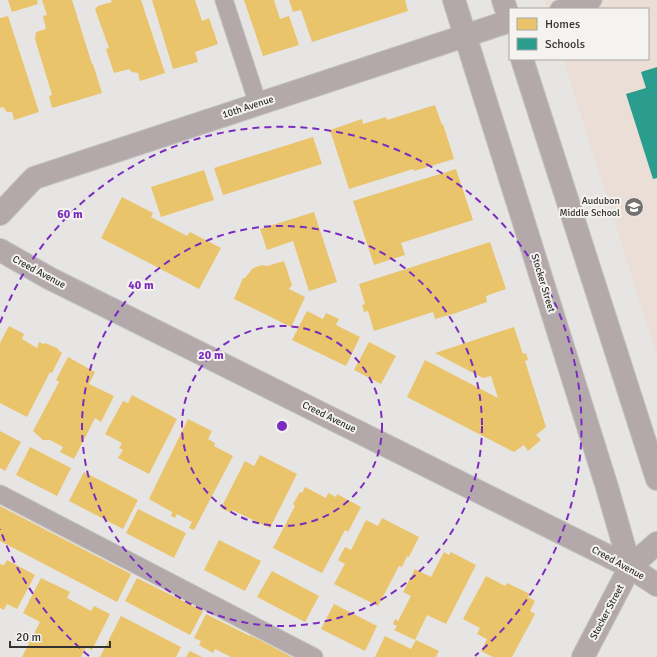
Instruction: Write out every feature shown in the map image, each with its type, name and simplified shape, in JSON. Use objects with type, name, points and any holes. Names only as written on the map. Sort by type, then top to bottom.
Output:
[{"type":"street","name":"Stocker Street","points":[[454,0],[602,472],[630,567]]},
{"type":"street","points":[[504,0],[509,18]]},
{"type":"street","name":"10th Avenue","points":[[0,214],[34,178],[509,21]]},
{"type":"street","points":[[522,60],[657,479]]},
{"type":"street","name":"Creed Avenue","points":[[0,250],[49,278],[630,567],[657,585]]},
{"type":"street","name":"Stocker Street","points":[[583,657],[630,567],[657,542]]},
{"type":"lane","points":[[224,0],[258,104]]},
{"type":"lane","points":[[563,8],[593,0]]},
{"type":"lane","points":[[0,494],[314,657]]},
{"type":"shaded area","name":"Audubon Middle School","points":[[544,0],[657,0],[657,356],[563,60],[649,60],[649,8],[547,8]]},
{"type":"building: Homes","points":[[8,0],[37,0],[38,4],[12,12]]},
{"type":"building: Homes","points":[[42,0],[72,0],[102,93],[52,108],[49,96],[52,95],[35,39],[36,32],[46,29],[43,16],[47,15]]},
{"type":"building: Homes","points":[[111,0],[141,0],[165,73],[140,81],[138,73],[132,72],[129,69],[114,73],[106,49],[109,48],[95,9],[98,6],[112,2]]},
{"type":"building: Homes","points":[[152,0],[195,0],[202,21],[209,18],[218,44],[195,52],[198,62],[173,69]]},
{"type":"building: Homes","points":[[244,0],[274,0],[280,19],[289,16],[299,45],[263,56]]},
{"type":"building: Homes","points":[[289,0],[405,0],[408,11],[312,42],[301,10],[293,12]]},
{"type":"building: Homes","points":[[8,16],[39,112],[14,120],[12,112],[7,112],[3,107],[0,108],[0,18]]},
{"type":"building: Homes","points":[[435,105],[442,125],[443,124],[454,159],[414,171],[413,169],[349,189],[330,130],[362,119],[363,124],[386,117],[387,120]]},
{"type":"building: Homes","points":[[313,137],[322,164],[223,195],[214,168]]},
{"type":"building: Homes","points":[[456,169],[473,220],[401,243],[405,255],[374,265],[353,201]]},
{"type":"building: Homes","points":[[204,170],[214,200],[161,217],[151,187]]},
{"type":"building: Homes","points":[[122,197],[153,213],[151,217],[187,236],[190,232],[221,248],[199,289],[101,238]]},
{"type":"building: Homes","points":[[314,212],[337,282],[309,291],[293,241],[267,250],[260,229]]},
{"type":"building: Homes","points":[[490,242],[506,289],[486,296],[487,302],[456,313],[435,319],[433,312],[374,331],[368,311],[364,312],[362,305],[365,304],[359,284]]},
{"type":"building: Homes","points":[[284,261],[292,285],[289,289],[305,297],[291,327],[234,299],[243,278],[245,278],[253,268]]},
{"type":"building: Homes","points":[[307,311],[323,319],[326,313],[339,319],[336,325],[360,337],[346,366],[292,340]]},
{"type":"building: Homes","points":[[9,326],[24,334],[22,339],[37,348],[39,342],[45,343],[59,349],[58,350],[62,353],[52,373],[50,372],[27,417],[0,403],[0,343]]},
{"type":"building: Homes","points":[[514,327],[523,354],[526,353],[528,360],[525,361],[546,427],[536,435],[541,440],[528,451],[524,445],[514,452],[407,397],[425,360],[498,398],[491,376],[483,378],[435,353]]},
{"type":"building: Homes","points":[[369,342],[396,356],[381,384],[354,370]]},
{"type":"building: Homes","points":[[68,357],[95,372],[89,384],[114,396],[101,422],[95,418],[74,459],[60,452],[63,447],[50,440],[43,440],[33,431],[59,382],[56,380]]},
{"type":"building: Homes","points":[[132,395],[177,419],[149,474],[118,458],[123,450],[119,448],[122,443],[105,434],[123,401],[128,403]]},
{"type":"building: Homes","points":[[188,419],[212,431],[208,439],[215,443],[214,446],[233,456],[194,530],[189,528],[192,522],[177,514],[175,518],[171,516],[172,512],[149,499]]},
{"type":"building: Homes","points":[[0,431],[21,442],[5,471],[0,468]]},
{"type":"building: Homes","points":[[30,447],[71,468],[57,496],[16,475]]},
{"type":"building: Homes","points":[[260,455],[297,474],[270,528],[232,510],[231,513],[221,508],[245,461],[254,466]]},
{"type":"building: Homes","points":[[84,472],[138,500],[123,529],[69,501]]},
{"type":"building: Homes","points":[[305,487],[326,498],[328,493],[336,497],[337,494],[361,507],[348,532],[345,530],[322,573],[273,548],[295,506],[293,504],[300,492],[302,493]]},
{"type":"building: Homes","points":[[0,506],[131,574],[117,602],[0,541]]},
{"type":"building: Homes","points":[[138,509],[186,533],[174,558],[126,533]]},
{"type":"building: Homes","points":[[382,518],[419,537],[409,557],[407,556],[402,567],[399,566],[378,606],[334,584],[345,564],[338,560],[345,547],[351,550],[366,520],[378,526]]},
{"type":"building: Homes","points":[[219,540],[261,561],[245,591],[204,570]]},
{"type":"building: Homes","points":[[444,552],[449,555],[451,552],[476,565],[446,624],[427,615],[415,640],[394,630],[397,626],[393,624],[395,619],[398,621],[411,596],[403,592],[415,569],[431,577]]},
{"type":"building: Homes","points":[[7,560],[35,575],[17,609],[7,604],[4,610],[0,608],[0,564],[4,565]]},
{"type":"building: Homes","points":[[272,571],[319,596],[305,622],[257,597]]},
{"type":"building: Homes","points":[[486,576],[505,586],[507,583],[530,594],[528,597],[535,601],[530,611],[535,614],[512,657],[493,657],[481,651],[487,639],[477,634],[480,628],[463,619]]},
{"type":"building: Homes","points":[[41,578],[70,592],[67,598],[91,611],[94,606],[110,614],[92,650],[86,647],[81,657],[22,657],[40,622],[23,613]]},
{"type":"building: Homes","points":[[137,578],[203,611],[190,635],[125,601]]},
{"type":"building: Homes","points":[[334,604],[377,626],[365,651],[321,629]]},
{"type":"building: Homes","points":[[206,614],[292,657],[231,657],[215,649],[213,653],[199,645],[201,641],[194,638]]},
{"type":"building: Homes","points":[[121,616],[181,647],[176,657],[100,657]]},
{"type":"building: Homes","points":[[385,636],[411,649],[416,640],[439,651],[436,657],[375,657]]},
{"type":"building: Homes","points":[[190,651],[202,657],[186,657]]},
{"type":"building: Schools","points":[[657,67],[657,178],[653,179],[626,94],[646,88],[641,72]]},
{"type":"place","name":"Audubon Middle School","points":[[634,207]]}]
